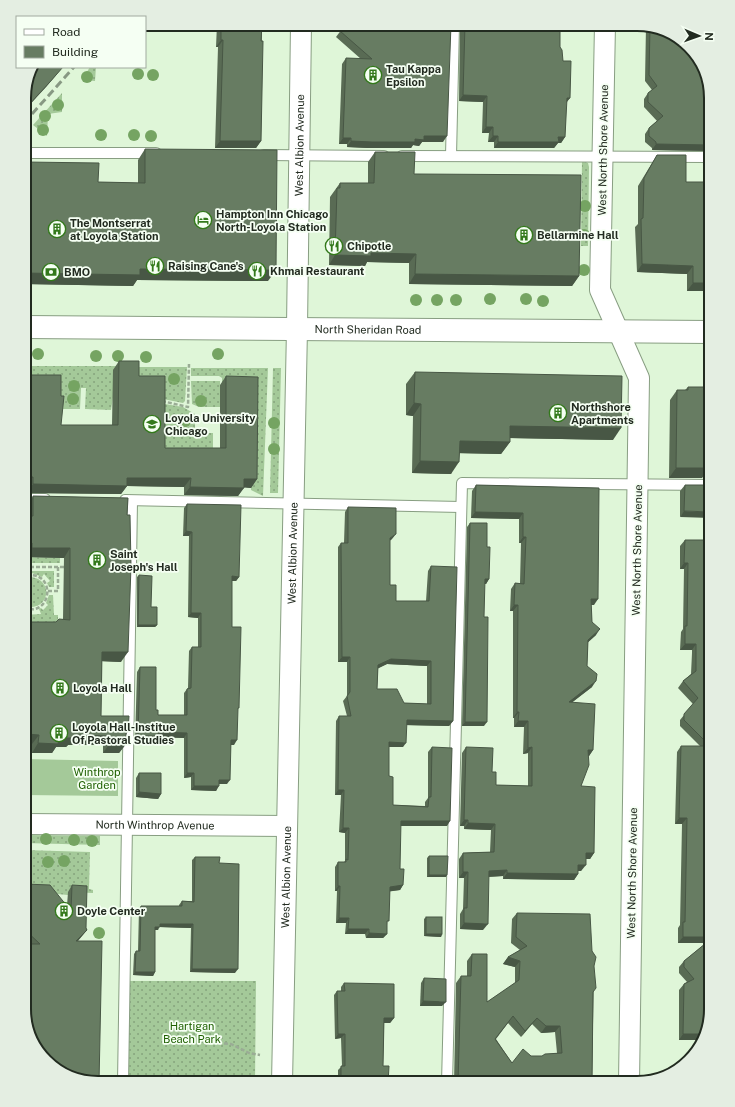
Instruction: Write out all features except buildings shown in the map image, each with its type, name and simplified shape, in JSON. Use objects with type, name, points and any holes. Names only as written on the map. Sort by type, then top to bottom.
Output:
[{"type":"main road","name":"North Sheridan Road","points":[[31,327],[704,332]]},
{"type":"street","name":"West Albion Avenue","points":[[282,1076],[302,31]]},
{"type":"street","name":"West North Shore Avenue","points":[[605,31],[600,290],[639,378],[629,1076]]},
{"type":"street","name":"North Winthrop Avenue","points":[[31,824],[287,826]]},
{"type":"lane","points":[[451,156],[454,31]]},
{"type":"lane","points":[[31,153],[169,152]]},
{"type":"lane","points":[[251,155],[704,157]]},
{"type":"lane","points":[[447,1076],[462,483],[704,485]]},
{"type":"lane","points":[[31,499],[55,499]]},
{"type":"lane","points":[[117,500],[461,507]]},
{"type":"lane","points":[[123,1076],[132,501]]},
{"type":"path","points":[[162,401],[188,407],[189,364]]},
{"type":"path","points":[[31,567],[69,567]]},
{"type":"path","points":[[48,591],[58,591],[58,567]]},
{"type":"path","points":[[31,576],[41,578],[45,582],[48,591],[46,599],[39,608],[31,609]]},
{"type":"path","points":[[218,1043],[231,1044],[249,1053],[260,1055]]},
{"type":"green space","points":[[89,68],[96,68],[95,81],[82,80]]},
{"type":"green space","points":[[62,93],[62,112],[48,114],[47,136],[33,125]]},
{"type":"green space","points":[[582,161],[588,163],[589,167],[588,246],[581,246]]},
{"type":"green space","points":[[31,366],[118,366],[111,410],[85,409],[86,388],[81,388],[80,409],[58,409],[31,389]]},
{"type":"green space","points":[[137,367],[187,367],[185,401],[183,403],[163,399],[138,379]]},
{"type":"green space","points":[[191,368],[268,368],[263,496],[251,490],[252,385],[222,385],[222,378],[219,376],[191,376]]},
{"type":"green space","points":[[273,368],[281,368],[278,493],[270,493]]},
{"type":"green space","points":[[191,381],[220,381],[220,407],[199,407],[192,404]]},
{"type":"green space","points":[[165,404],[183,407],[195,414],[195,433],[213,433],[213,457],[159,456]]},
{"type":"green space","points":[[31,557],[60,558],[60,563],[31,563]]},
{"type":"green space","points":[[31,571],[54,571],[54,587],[49,587],[47,583],[50,581],[44,574],[42,577],[32,573]]},
{"type":"green space","points":[[31,577],[39,579],[44,584],[46,589],[44,601],[39,605],[32,607]]},
{"type":"green space","points":[[49,595],[53,595],[54,615],[58,615],[58,625],[31,625],[31,615],[41,614],[39,609],[41,608],[43,610],[48,605],[46,603]]},
{"type":"green space","name":"Winthrop Garden","points":[[31,759],[118,761],[118,796],[31,795]]},
{"type":"green space","points":[[31,835],[100,836],[100,845],[31,843]]},
{"type":"green space","points":[[31,850],[90,852],[89,889],[93,890],[93,893],[68,892],[68,895],[31,892]]},
{"type":"green space","name":"Hartigan Beach Park","points":[[130,981],[256,981],[255,1076],[128,1076]]},
{"type":"railway","points":[[31,115],[73,68]]},
{"type":"place","name":"Tau Kappa Epsilon","points":[[373,75]]},
{"type":"place","name":"Hampton Inn Chicago North-Loyola Station","points":[[203,220]]},
{"type":"place","name":"The Montserrat at Loyola Station","points":[[57,229]]},
{"type":"place","name":"Bellarmine Hall","points":[[524,235]]},
{"type":"place","name":"Chipotle","points":[[334,246]]},
{"type":"place","name":"Raising Cane's","points":[[155,266]]},
{"type":"place","name":"Khmai Restaurant","points":[[257,271]]},
{"type":"place","name":"BMO","points":[[51,272]]},
{"type":"place","name":"Northshore Apartments","points":[[558,413]]},
{"type":"place","name":"Loyola University Chicago","points":[[152,424]]},
{"type":"place","name":"Saint Joseph's Hall","points":[[97,560]]},
{"type":"place","name":"Loyola Hall","points":[[60,688]]},
{"type":"place","name":"Loyola Hall-Institue Of Pastoral Studies","points":[[59,733]]},
{"type":"place","name":"Doyle Center","points":[[64,911]]}]
